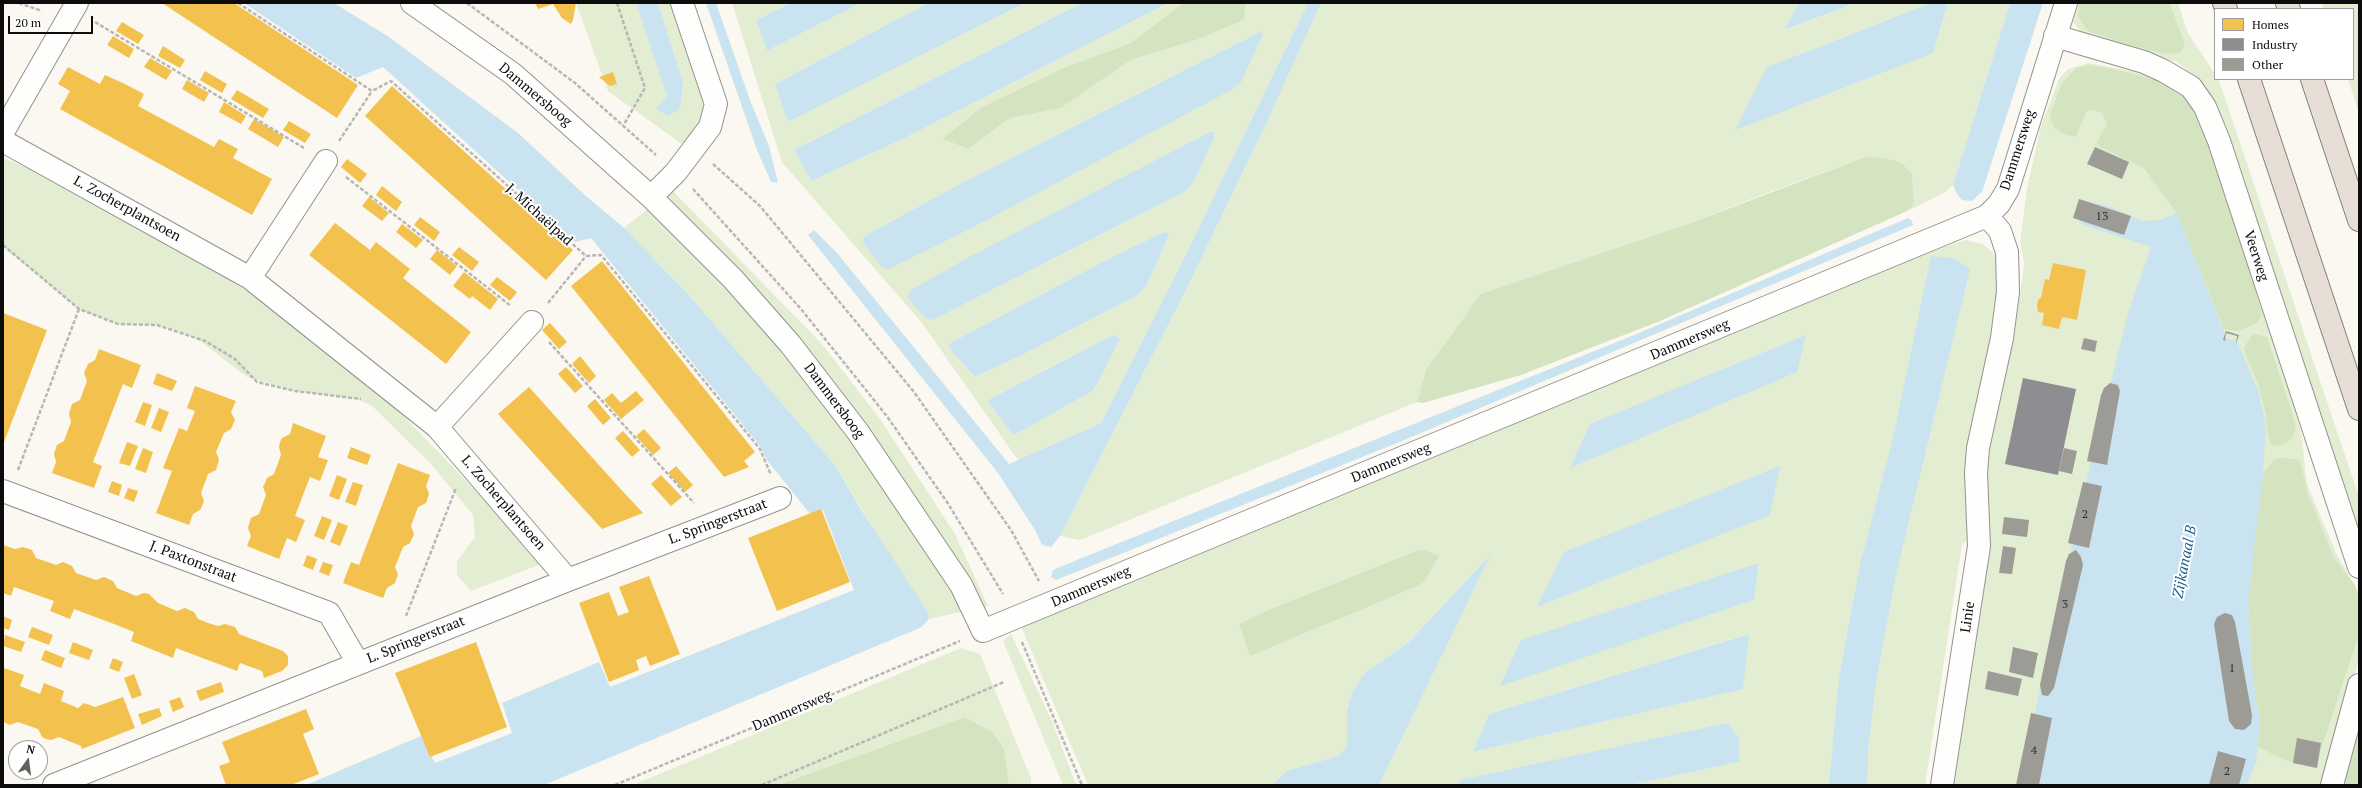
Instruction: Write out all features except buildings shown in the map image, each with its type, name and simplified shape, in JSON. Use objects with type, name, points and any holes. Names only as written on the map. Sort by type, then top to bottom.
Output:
[{"type":"highway","points":[[2249,80],[2359,409]]},
{"type":"highway","points":[[2312,80],[2359,220]]},
{"type":"street","name":"Dammersboog","points":[[412,3],[513,74],[651,197],[754,303],[791,345],[858,432],[961,585],[983,631]]},
{"type":"street","points":[[651,197],[676,172],[710,127],[716,104],[682,3]]},
{"type":"street","name":"Dammersweg","points":[[983,631],[1987,216],[1999,204],[2008,190],[2066,3]]},
{"type":"street","points":[[3,132],[75,6]]},
{"type":"street","name":"Veerweg","points":[[2055,36],[2144,62],[2164,71],[2191,88],[2205,107],[2219,141],[2359,568]]},
{"type":"street","name":"L. Zocherplantsoen","points":[[3,141],[250,278],[437,427],[568,580]]},
{"type":"street","points":[[250,278],[326,161]]},
{"type":"street","name":"Linie","points":[[1942,785],[1979,546],[1976,473],[1978,448],[2002,338],[2008,292],[2007,252],[2000,231],[1987,216]]},
{"type":"street","points":[[437,427],[532,322]]},
{"type":"street","name":"J. Paxtonstraat","points":[[6,492],[329,613],[358,663]]},
{"type":"street","name":"L. Springerstraat","points":[[54,785],[393,649],[780,498]]},
{"type":"street","points":[[2332,785],[2359,685]]},
{"type":"path","points":[[238,3],[372,91],[326,161]]},
{"type":"path","points":[[617,3],[644,88],[623,126]]},
{"type":"path","points":[[75,6],[326,161],[532,322],[713,524]]},
{"type":"path","name":"J. Michaëlpad","points":[[372,91],[391,81],[586,256],[601,255],[760,449],[780,498]]},
{"type":"path","points":[[695,147],[760,206],[914,392],[1011,530],[1051,604]]},
{"type":"path","points":[[3,245],[79,309],[118,324],[157,325],[205,341],[235,359],[256,382],[295,391],[363,399]]},
{"type":"path","points":[[532,322],[586,256]]},
{"type":"path","points":[[6,492],[79,309]]},
{"type":"path","points":[[393,649],[457,486]]},
{"type":"path","points":[[1012,619],[1082,785]]},
{"type":"path","name":"Dammersweg","points":[[615,785],[983,631]]},
{"type":"path","points":[[762,785],[1004,682]]},
{"type":"green space","points":[[576,3],[642,3],[670,89],[667,116],[678,111],[681,104],[683,82],[658,3],[677,3],[710,98],[704,122],[682,144],[608,91]]},
{"type":"green space","points":[[732,3],[790,3],[756,20],[767,51],[861,3],[928,3],[775,84],[788,122],[1025,3],[1082,3],[794,150],[811,181],[901,140],[1168,3],[1183,3],[1131,43],[1063,68],[980,108],[944,139],[968,149],[1010,118],[1061,108],[1131,60],[1199,39],[1244,20],[1246,3],[1308,3],[1190,246],[1101,423],[1018,460],[922,323],[782,162]],"holes":[[[1262,31],[1114,152],[980,224],[886,269],[881,266],[863,243],[863,238],[958,185]],[[1210,132],[1214,133],[1215,136],[1194,181],[1186,191],[935,319],[911,290]],[[1164,232],[1168,233],[1169,235],[1147,285],[1138,295],[1024,354],[975,377],[950,349],[949,345],[952,342],[1110,258]],[[1113,335],[1119,338],[1094,390],[1020,432],[1013,435],[988,402],[992,397]]]},
{"type":"green space","points":[[1183,3],[1246,3],[1244,20],[1199,39],[1131,60],[1061,108],[1010,118],[968,149],[943,139],[980,108],[1063,68],[1131,43]]},
{"type":"green space","points":[[1321,3],[1799,3],[1786,30],[1855,3],[1931,3],[1767,67],[1933,53],[1948,3],[2010,3],[1953,185],[1944,193],[1905,212],[1911,208],[1914,201],[1912,174],[1902,163],[1865,157],[1764,194],[1688,224],[1426,370],[1417,402],[1080,540],[1060,536],[1185,292],[1267,122]]},
{"type":"green space","points":[[2075,3],[2178,3],[2188,33],[2214,72],[2214,80],[2218,80],[2223,92],[2359,497],[2359,540],[2235,152],[2211,97],[2198,78],[2177,62],[2082,33],[2073,22]]},
{"type":"green space","points":[[2079,3],[2170,3],[2185,46],[2179,53],[2165,54],[2088,31],[2078,16]]},
{"type":"green space","points":[[2322,3],[2358,3],[2359,113],[2348,80],[2354,80],[2354,8],[2324,8]]},
{"type":"green space","points":[[2089,63],[2136,72],[2185,93],[2216,153],[2301,432],[2307,484],[2336,553],[2359,593],[2359,659],[2326,785],[1950,785],[1984,469],[2013,334],[2023,276],[2024,262],[2020,242],[2027,188],[2041,127],[2059,79],[2068,69]]},
{"type":"green space","points":[[2088,65],[2114,69],[2156,80],[2185,97],[2195,110],[2209,142],[2254,285],[2262,315],[2258,322],[2240,331],[2224,329],[2177,213],[2144,168],[2100,147],[2097,143],[2107,123],[2102,113],[2094,110],[2086,112],[2076,137],[2064,134],[2054,127],[2050,115],[2062,83],[2076,68]]},
{"type":"green space","points":[[1865,157],[1885,158],[1902,163],[1912,174],[1914,201],[1911,208],[1660,321],[1521,375],[1423,403],[1417,402],[1426,370],[1481,294],[1688,224]]},
{"type":"green space","points":[[3,158],[32,170],[209,266],[350,361],[536,553],[541,564],[471,591],[457,575],[457,561],[475,537],[473,515],[431,464],[372,406],[357,399],[295,391],[247,377],[196,338],[176,330],[157,325],[118,324],[79,309],[3,247]]},
{"type":"green space","points":[[672,190],[822,344],[880,419],[955,534],[988,606],[929,619],[834,464],[687,293],[624,228]]},
{"type":"green space","points":[[1965,240],[1982,244],[1996,257],[1998,269],[1998,289],[1984,374],[1971,538],[1962,544],[1925,785],[1630,785],[1739,762],[1460,780],[1457,785],[1379,785],[1489,556],[1409,642],[1365,673],[1347,710],[1347,746],[1338,756],[1286,771],[1272,785],[1088,785],[1022,629],[1024,625],[1926,253]],"holes":[[[1421,549],[1415,588],[1250,656],[1239,624],[1270,609]],[[1759,563],[1754,600],[1501,685]],[[1748,634],[1742,689],[1473,752],[1489,714]]]},
{"type":"green space","points":[[2253,334],[2267,337],[2296,428],[2292,439],[2280,446],[2272,445],[2268,437],[2266,415],[2258,383],[2246,356],[2244,347]]},
{"type":"green space","points":[[2284,458],[2300,460],[2308,494],[2334,558],[2355,585],[2359,602],[2359,634],[2315,768],[2282,759],[2257,746],[2260,722],[2253,678],[2248,602],[2251,563],[2263,474],[2274,459]]},
{"type":"green space","points":[[1421,549],[1439,556],[1424,582],[1414,588],[1250,656],[1239,624],[1270,609]]},
{"type":"green space","points":[[1011,634],[1052,721],[1076,785],[1063,785],[1003,641]]},
{"type":"green space","points":[[961,648],[980,654],[1031,778],[1031,785],[1009,785],[1003,749],[992,732],[965,717],[778,785],[633,785]]},
{"type":"green space","points":[[965,717],[992,732],[1004,749],[1009,785],[778,785]]},
{"type":"green space","points":[[2359,722],[2359,785],[2341,785]]},
{"type":"water","points":[[244,3],[334,3],[389,37],[518,133],[586,196],[624,228],[687,293],[834,464],[862,511],[927,611],[929,619],[922,627],[544,785],[306,785],[421,736],[435,763],[512,733],[502,703],[599,662],[610,687],[854,590],[823,510],[810,514],[767,460],[760,446],[591,238],[575,242],[383,67],[356,78]]},
{"type":"water","points":[[636,3],[658,3],[683,82],[681,104],[678,111],[667,116],[656,108],[667,96]]},
{"type":"water","points":[[706,3],[716,3],[751,103],[769,146],[778,183],[771,182],[757,150]]},
{"type":"water","points":[[790,3],[861,3],[767,51],[756,20]]},
{"type":"water","points":[[928,3],[1025,3],[788,122],[775,84]]},
{"type":"water","points":[[1082,3],[1168,3],[901,140],[811,181],[794,150]]},
{"type":"water","points":[[1308,3],[1321,3],[1267,122],[1185,292],[1060,536],[1051,547],[1042,545],[1035,530],[998,473],[808,235],[814,230],[837,253],[1009,464],[1101,423],[1190,246]]},
{"type":"water","points":[[1799,3],[1855,3],[1785,30]]},
{"type":"water","points":[[1931,3],[1948,3],[1933,53],[1735,130],[1767,67]]},
{"type":"water","points":[[2010,3],[2043,3],[1982,192],[1972,201],[1962,200],[1957,194],[1953,185]]},
{"type":"water","points":[[1262,31],[1263,34],[1241,82],[1233,89],[980,224],[891,268],[886,269],[881,266],[863,243],[863,238],[870,233],[958,185]]},
{"type":"water","points":[[1210,132],[1214,132],[1215,136],[1194,181],[1186,191],[935,319],[930,320],[923,316],[908,298],[911,290],[971,256]]},
{"type":"water","name":"Zijkanaal B","points":[[2090,202],[2108,206],[2143,221],[2161,220],[2177,213],[2225,334],[2223,340],[2225,338],[2236,341],[2236,344],[2237,341],[2259,393],[2266,426],[2263,474],[2248,602],[2253,678],[2260,722],[2256,762],[2247,785],[2019,785],[2093,452],[2128,314],[2151,247],[2079,223],[2083,205]]},
{"type":"water","points":[[1908,218],[1912,221],[1913,225],[1402,441],[1056,580],[1051,577],[1053,570],[1639,333]]},
{"type":"water","points":[[1164,232],[1168,233],[1169,235],[1147,285],[1138,295],[1024,354],[975,377],[950,349],[949,345],[952,342],[1110,258]]},
{"type":"water","points":[[1931,256],[1954,258],[1970,269],[1897,570],[1876,681],[1868,751],[1867,785],[1829,785],[1839,678],[1860,565],[1894,434]]},
{"type":"water","points":[[1113,335],[1120,338],[1094,390],[1020,432],[1013,435],[988,402],[991,398]]},
{"type":"water","points":[[1806,335],[1797,372],[1570,468],[1590,424]]},
{"type":"water","points":[[1780,466],[1770,515],[1537,607],[1564,552]]},
{"type":"water","points":[[1491,554],[1379,785],[1272,785],[1286,771],[1338,756],[1347,746],[1347,710],[1354,689],[1365,673],[1409,642]]},
{"type":"water","points":[[1759,563],[1754,600],[1500,686],[1521,640]]},
{"type":"water","points":[[1749,634],[1743,689],[1473,752],[1489,714]]},
{"type":"water","points":[[1728,723],[1739,739],[1739,762],[1630,785],[1457,785],[1460,780]]}]
